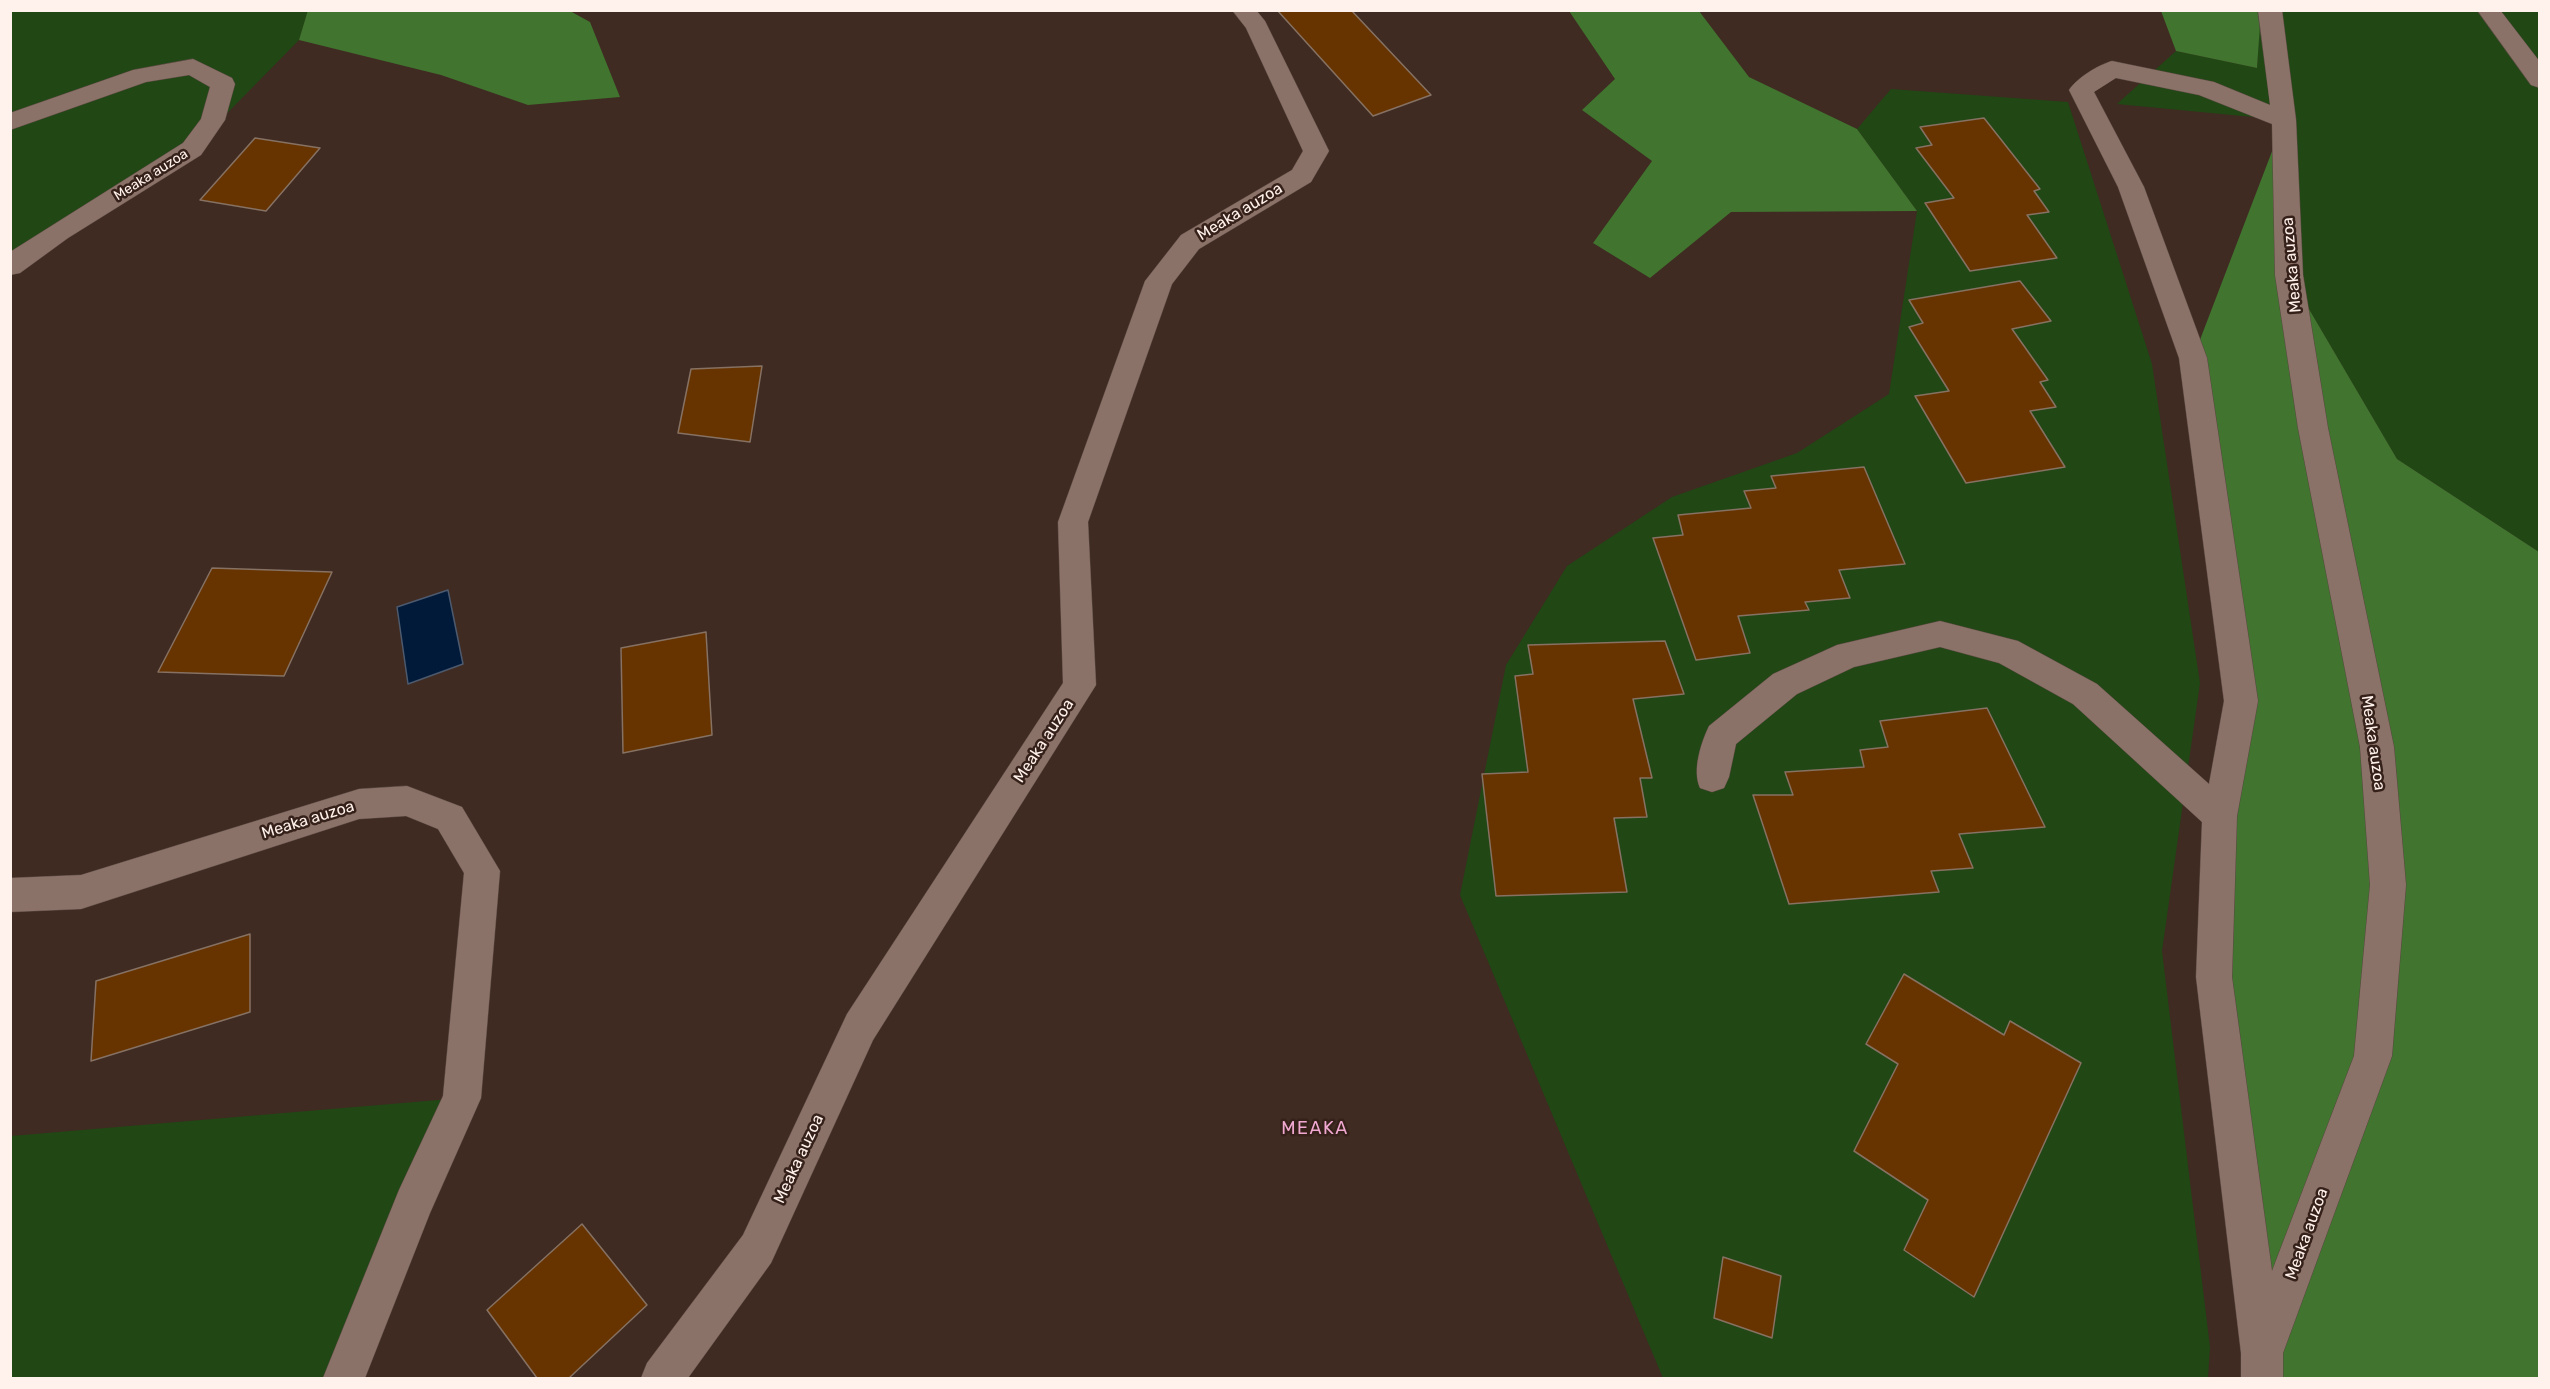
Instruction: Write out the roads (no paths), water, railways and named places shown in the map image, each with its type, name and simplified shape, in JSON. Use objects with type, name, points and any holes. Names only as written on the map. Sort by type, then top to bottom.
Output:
[{"type":"street","name":"Meaka auzoa","points":[[662,1378],[757,1249],[860,1027],[1080,685],[1073,522],[1159,281],[1190,242],[1302,176],[1316,152],[1257,26],[1243,10]]},
{"type":"street","name":"Meaka auzoa","points":[[2262,1366],[2373,1056],[2388,885],[2377,747],[2313,428],[2289,275],[2284,120],[2270,10]]},
{"type":"street","points":[[2488,10],[2540,80]]},
{"type":"street","name":"Meaka auzoa","points":[[10,122],[142,75],[193,68],[223,84],[213,120],[192,149],[59,232],[10,266]]},
{"type":"street","name":"Meaka auzoa","points":[[2262,1366],[2214,977],[2220,816],[2241,701],[2193,358],[2132,187],[2081,90],[2112,69],[2205,88],[2284,120]]},
{"type":"street","points":[[1712,777],[1721,736],[1785,684],[1848,655],[1940,634],[2007,651],[2085,694],[2220,816]]},
{"type":"street","name":"Meaka auzoa","points":[[10,895],[81,892],[359,804],[407,801],[450,818],[482,871],[462,1098],[413,1204],[344,1378]]},
{"type":"water","points":[[448,590],[463,664],[408,684],[397,607]]},
{"type":"district","name":"MEAKA","points":[[1315,1129]]}]
